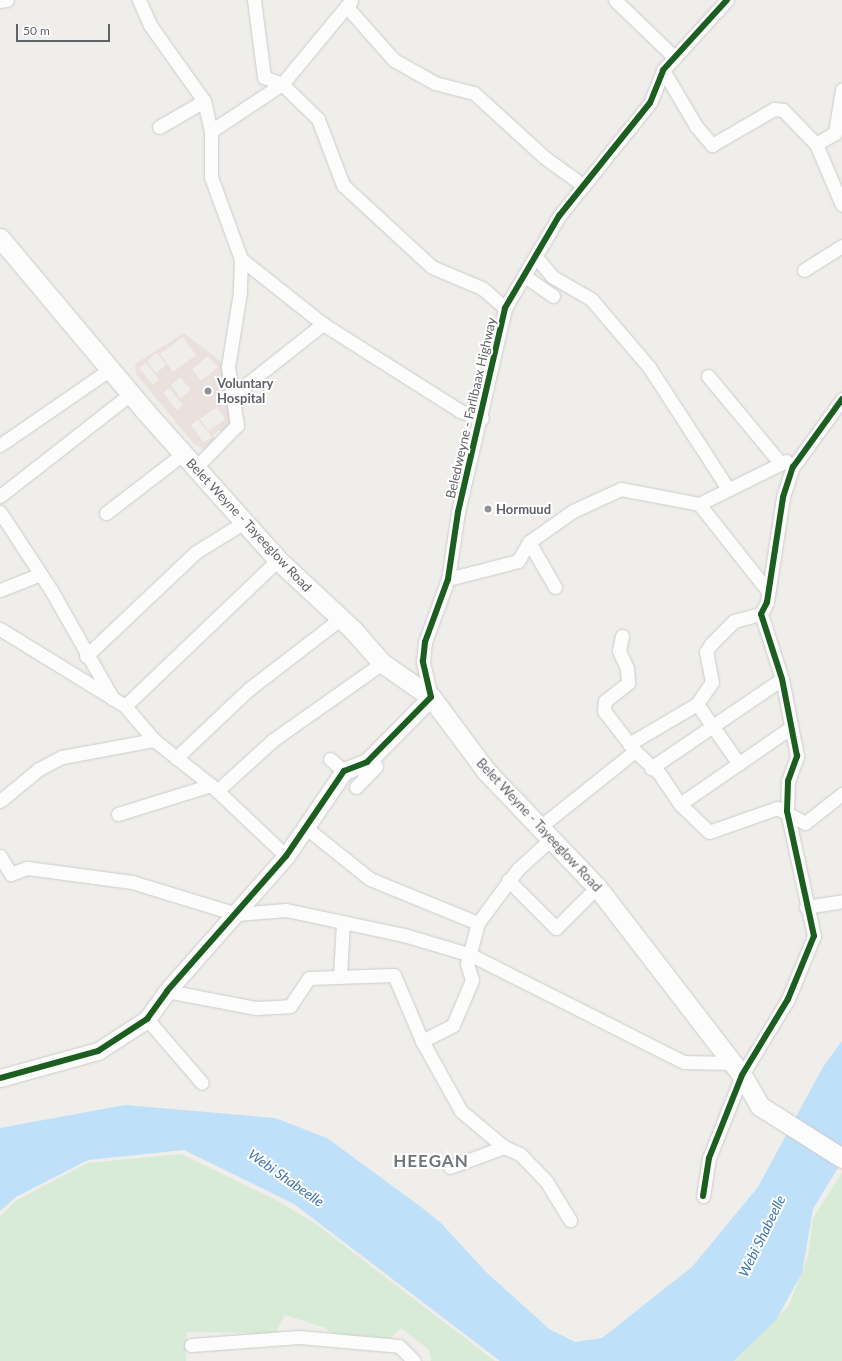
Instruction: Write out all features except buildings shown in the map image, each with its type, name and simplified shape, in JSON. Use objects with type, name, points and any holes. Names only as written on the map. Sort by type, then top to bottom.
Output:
[{"type":"main road","name":"Belet Weyne - Tayeeglow Road","points":[[3,247],[112,368],[189,461],[246,521],[278,560],[340,619],[382,663],[431,697],[487,772],[597,887],[737,1069],[760,1106],[790,1122],[842,1158]]},
{"type":"street","points":[[0,1],[7,0]]},
{"type":"street","points":[[106,513],[189,461],[237,425],[228,367],[240,292],[241,259],[211,177],[211,131],[204,101],[150,25],[139,0]]},
{"type":"street","points":[[254,0],[264,77],[282,84],[318,119],[343,185],[432,267],[482,288],[505,308]]},
{"type":"street","points":[[615,0],[675,58]]},
{"type":"street","points":[[211,131],[282,84],[349,3],[394,60],[435,83],[474,93],[544,157],[584,186]]},
{"type":"street","name":"Beledweyne - Farlibaax Highway","points":[[431,697],[423,661],[425,642],[448,579],[458,512],[482,418],[505,308],[526,277],[558,216],[584,186],[650,103],[663,70],[675,58],[719,3]]},
{"type":"street","points":[[663,70],[696,126],[712,145],[774,109],[783,110],[816,144],[842,205]]},
{"type":"street","points":[[816,144],[835,133],[840,111],[842,90]]},
{"type":"street","points":[[159,127],[204,101]]},
{"type":"street","points":[[804,270],[842,246]]},
{"type":"street","points":[[536,257],[553,277],[591,299],[649,367],[727,487]]},
{"type":"street","points":[[241,259],[323,324],[460,411],[482,418]]},
{"type":"street","points":[[526,277],[553,296]]},
{"type":"street","points":[[233,395],[323,324]]},
{"type":"street","points":[[0,445],[112,368]]},
{"type":"street","points":[[708,376],[781,464]]},
{"type":"street","points":[[0,496],[132,393]]},
{"type":"street","points":[[703,1196],[709,1158],[737,1069],[788,999],[814,936],[806,907],[786,811],[788,781],[797,756],[790,728],[782,679],[761,614],[768,590],[783,497],[800,453],[842,399]]},
{"type":"street","points":[[699,504],[727,487],[781,464],[800,453]]},
{"type":"street","points":[[448,579],[518,561],[529,542],[573,511],[621,489],[699,504],[768,590]]},
{"type":"street","points":[[0,512],[38,575],[51,590],[86,656],[120,704],[154,740],[214,788],[286,856]]},
{"type":"street","points":[[86,656],[196,552],[246,521]]},
{"type":"street","points":[[529,542],[555,587]]},
{"type":"street","points":[[120,704],[278,560]]},
{"type":"street","points":[[0,590],[38,575]]},
{"type":"street","points":[[422,1041],[452,1025],[472,980],[467,964],[471,955],[478,923],[508,880],[546,832],[632,747],[697,704],[712,682],[706,652],[711,644],[734,622],[761,614]]},
{"type":"street","points":[[176,758],[250,689],[340,619]]},
{"type":"street","points":[[0,630],[120,704]]},
{"type":"street","points":[[622,636],[619,651],[627,668],[628,683],[605,701],[604,710],[632,747],[651,768],[659,772],[680,804],[709,832],[777,808],[786,811],[805,823],[842,794]]},
{"type":"street","points":[[118,814],[214,788],[273,740],[382,663]]},
{"type":"street","points":[[651,768],[711,725],[782,679]]},
{"type":"street","points":[[356,787],[431,697]]},
{"type":"street","points":[[697,704],[739,764]]},
{"type":"street","points":[[680,804],[790,728]]},
{"type":"street","points":[[0,801],[39,769],[62,757],[154,740]]},
{"type":"street","points":[[330,759],[344,771]]},
{"type":"street","points":[[0,1078],[98,1051],[148,1019],[167,991],[286,856],[344,771],[372,766]]},
{"type":"street","points":[[305,828],[370,879],[478,923]]},
{"type":"street","points":[[0,856],[11,874],[27,868],[132,882],[236,914],[286,910],[343,924],[404,935],[471,955],[684,1062],[737,1069]]},
{"type":"street","points":[[508,880],[556,928],[597,887]]},
{"type":"street","points":[[806,907],[842,901]]},
{"type":"street","points":[[340,975],[343,924]]},
{"type":"street","points":[[167,991],[256,1008],[290,1006],[309,978],[340,975],[394,975],[422,1041],[461,1111],[504,1147],[520,1154],[538,1172],[570,1220]]},
{"type":"street","points":[[148,1019],[202,1083]]},
{"type":"street","points":[[450,1167],[504,1147]]},
{"type":"street","points":[[191,1345],[300,1337],[399,1346],[414,1361]]},
{"type":"shaded area","name":"Voluntary Hospital","points":[[184,333],[224,364],[232,435],[208,451],[194,444],[136,374],[135,364]],"holes":[[[183,337],[196,355],[173,372],[160,354]],[[157,353],[166,365],[156,373],[147,361]],[[208,356],[218,367],[201,381],[192,369]],[[146,363],[159,380],[153,385],[139,368]],[[180,377],[191,390],[181,398],[171,385]],[[169,388],[183,405],[177,410],[163,393]],[[217,407],[225,419],[209,431],[200,419]],[[198,419],[212,437],[204,443],[191,425]],[[220,430],[224,437],[217,441],[213,435]]]},
{"type":"green space","points":[[181,1154],[276,1200],[316,1224],[495,1361],[431,1361],[429,1350],[401,1328],[387,1341],[340,1339],[323,1327],[285,1315],[273,1337],[249,1333],[187,1332],[186,1361],[0,1361],[0,1216],[17,1200],[87,1163]]},
{"type":"green space","points":[[842,1173],[842,1361],[735,1361],[789,1305],[808,1256],[813,1218]]},
{"type":"water","name":"Webi Shabeelle","points":[[842,1041],[842,1161],[813,1209],[802,1273],[776,1320],[734,1361],[500,1361],[294,1204],[184,1150],[88,1160],[16,1197],[0,1211],[0,1128],[125,1105],[275,1118],[327,1138],[421,1207],[442,1224],[485,1271],[549,1329],[575,1342],[602,1338],[692,1267],[758,1187],[823,1067]]},
{"type":"cycle path","points":[[0,1078],[98,1051],[147,1019],[167,991],[286,856],[344,771],[367,762],[431,697],[423,661],[425,642],[448,579],[458,512],[505,308],[559,216],[650,103],[663,70],[727,0]]},
{"type":"cycle path","points":[[703,1196],[709,1158],[742,1075],[788,999],[814,936],[787,811],[788,781],[797,756],[782,679],[761,614],[767,602],[783,497],[793,467],[842,399]]},
{"type":"place","name":"Voluntary Hospital","points":[[208,391]]},
{"type":"place","name":"Hormuud","points":[[488,509]]},
{"type":"district","name":"HEEGAN","points":[[431,1161]]}]
